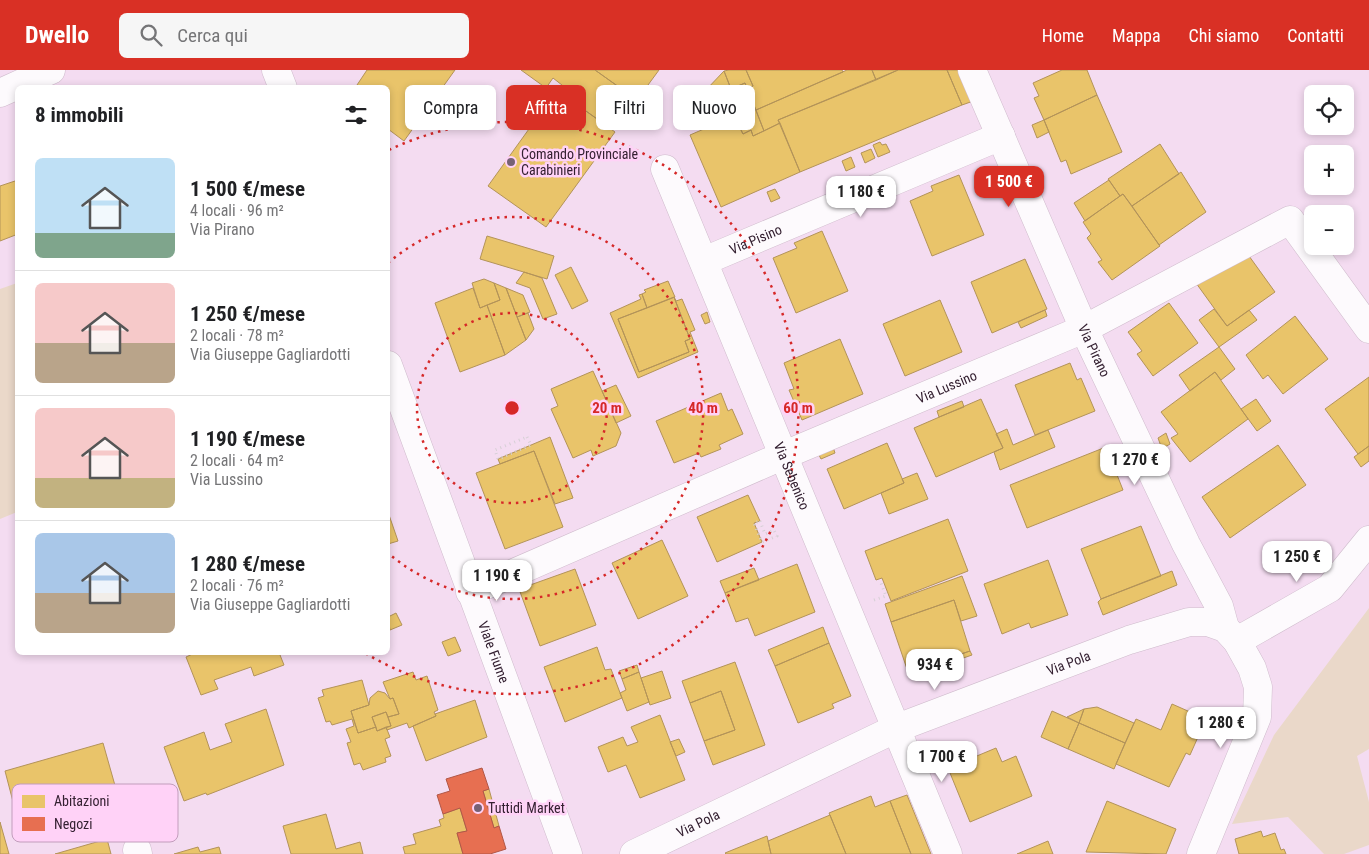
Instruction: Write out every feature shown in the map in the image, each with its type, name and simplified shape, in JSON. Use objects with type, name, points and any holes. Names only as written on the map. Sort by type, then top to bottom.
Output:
[{"type":"street","points":[[17,85],[50,70]]},
{"type":"street","points":[[276,70],[282,85]]},
{"type":"street","name":"Via Pirano","points":[[972,70],[1084,329],[1186,544],[1219,606],[1231,634],[1252,668],[1258,686],[1257,717],[1201,854]]},
{"type":"street","points":[[0,93],[15,86]]},
{"type":"street","name":"Via Pisino","points":[[704,261],[1001,136]]},
{"type":"street","name":"Via Sebenico","points":[[665,169],[782,456],[897,728]]},
{"type":"street","name":"Via Lussino","points":[[470,592],[782,456],[1084,329],[1290,220],[1369,329]]},
{"type":"street","name":"Viale Fiume","points":[[390,371],[568,854]]},
{"type":"street","points":[[1231,634],[1330,588],[1369,540]]},
{"type":"street","name":"Via Pola","points":[[634,854],[897,728],[1129,640],[1189,622],[1208,622],[1231,634]]},
{"type":"street","points":[[897,728],[948,854]]},
{"type":"path","points":[[527,437],[531,445],[498,459],[495,450],[527,437]]},
{"type":"path","points":[[760,521],[765,534],[774,530],[777,536],[762,542],[754,523],[760,521]]},
{"type":"path","points":[[879,599],[886,596],[881,583]]},
{"type":"shaded area","points":[[15,284],[15,513],[0,519],[0,289]]},
{"type":"shaded area","points":[[1369,608],[1369,749],[1357,756],[1369,802],[1369,845],[1344,854],[1324,854],[1288,817],[1232,824],[1274,735]]},
{"type":"building: Abitazioni","points":[[367,70],[455,70],[444,85],[405,85],[405,130],[412,130],[404,141],[390,130],[390,85],[357,85]]},
{"type":"building: Abitazioni","points":[[521,70],[595,70],[616,85],[596,85],[596,118],[586,111],[586,85],[562,85],[553,78],[548,85],[542,85]]},
{"type":"building: Abitazioni","points":[[595,70],[659,70],[648,85],[616,85]]},
{"type":"building: Abitazioni","points":[[746,70],[753,85],[746,85],[745,83],[729,85],[724,71]]},
{"type":"building: Abitazioni","points":[[746,70],[842,70],[843,72],[756,110],[755,85],[753,85]]},
{"type":"building: Abitazioni","points":[[847,70],[872,70],[876,80],[778,120],[780,123],[764,131],[756,110]]},
{"type":"building: Abitazioni","points":[[872,70],[898,70],[876,80]]},
{"type":"building: Abitazioni","points":[[898,70],[947,70],[962,105],[800,172],[778,120]]},
{"type":"building: Abitazioni","points":[[947,70],[967,70],[979,99],[962,105]]},
{"type":"building: Abitazioni","points":[[1062,70],[1087,70],[1097,95],[1044,120],[1034,98],[1039,96],[1033,83]]},
{"type":"building: Abitazioni","points":[[724,71],[729,85],[711,85]]},
{"type":"building: Abitazioni","points":[[1097,95],[1122,152],[1071,174],[1066,160],[1061,162],[1044,120]]},
{"type":"building: Abitazioni","points":[[755,108],[764,131],[753,136],[751,130],[755,130]]},
{"type":"building: Abitazioni","points":[[586,111],[596,118],[596,130],[612,130],[615,132],[546,227],[488,186],[528,130],[586,130]]},
{"type":"building: Abitazioni","points":[[1044,120],[1049,132],[1037,138],[1032,125]]},
{"type":"building: Abitazioni","points":[[780,123],[800,172],[721,207],[690,135],[702,130],[741,130],[743,134],[751,130],[753,136]]},
{"type":"building: Abitazioni","points":[[741,130],[751,130],[743,134]]},
{"type":"building: Abitazioni","points":[[880,142],[882,145],[886,144],[890,152],[878,157],[873,145]]},
{"type":"building: Abitazioni","points":[[1160,144],[1179,174],[1132,206],[1123,194],[1120,196],[1108,179]]},
{"type":"building: Abitazioni","points":[[871,149],[875,158],[865,163],[861,153]]},
{"type":"building: Abitazioni","points":[[851,157],[855,167],[846,171],[842,161]]},
{"type":"building: Abitazioni","points":[[1181,172],[1206,212],[1159,245],[1132,206]]},
{"type":"building: Abitazioni","points":[[959,175],[984,235],[932,256],[910,201],[933,191],[931,186]]},
{"type":"building: Abitazioni","points":[[1109,180],[1120,196],[1085,221],[1074,203]]},
{"type":"building: Abitazioni","points":[[15,181],[15,235],[0,241],[0,186]]},
{"type":"building: Abitazioni","points":[[775,189],[780,198],[771,202],[767,192]]},
{"type":"building: Abitazioni","points":[[1123,194],[1160,246],[1112,280],[1098,262],[1102,260],[1087,238],[1091,234],[1083,222]]},
{"type":"building: Abitazioni","points":[[822,231],[848,291],[796,313],[773,258],[797,248],[794,243]]},
{"type":"building: Abitazioni","points":[[487,236],[554,256],[547,279],[480,259]]},
{"type":"building: Abitazioni","points":[[1244,249],[1275,292],[1227,326],[1196,283]]},
{"type":"building: Abitazioni","points":[[1025,259],[1047,309],[992,333],[971,282]]},
{"type":"building: Abitazioni","points":[[571,267],[588,301],[572,309],[555,275]]},
{"type":"building: Abitazioni","points":[[524,272],[542,278],[557,314],[543,319],[530,288],[516,283]]},
{"type":"building: Abitazioni","points":[[484,279],[494,283],[500,300],[480,308],[472,283]]},
{"type":"building: Abitazioni","points":[[668,281],[675,297],[647,308],[642,294],[646,292],[644,290]]},
{"type":"building: Abitazioni","points":[[494,283],[506,288],[526,340],[505,355],[487,305],[500,300]]},
{"type":"building: Abitazioni","points":[[473,288],[480,308],[487,305],[505,355],[460,372],[435,303]]},
{"type":"building: Abitazioni","points":[[506,288],[523,295],[530,312],[517,317]]},
{"type":"building: Abitazioni","points":[[642,294],[647,308],[618,319],[639,372],[689,352],[685,341],[690,339],[674,297],[676,301],[682,299],[695,330],[690,332],[698,352],[638,378],[610,313],[641,299],[639,295]]},
{"type":"building: Abitazioni","points":[[674,297],[690,339],[685,341],[689,352],[639,372],[618,319]]},
{"type":"building: Abitazioni","points":[[940,300],[962,352],[905,376],[883,324]]},
{"type":"building: Abitazioni","points":[[1169,303],[1198,343],[1153,376],[1137,354],[1142,351],[1128,332]]},
{"type":"building: Abitazioni","points":[[1214,309],[1227,326],[1249,310],[1257,320],[1219,347],[1199,320]]},
{"type":"building: Abitazioni","points":[[1045,310],[1047,316],[1021,328],[1018,322]]},
{"type":"building: Abitazioni","points":[[707,312],[710,322],[705,324],[701,315]]},
{"type":"building: Abitazioni","points":[[528,313],[534,329],[526,340],[517,317]]},
{"type":"building: Abitazioni","points":[[1295,316],[1328,359],[1283,394],[1268,375],[1263,379],[1246,355]]},
{"type":"building: Abitazioni","points":[[840,339],[863,394],[802,420],[789,390],[794,389],[784,363]]},
{"type":"building: Abitazioni","points":[[1219,347],[1235,369],[1221,380],[1215,372],[1190,391],[1179,375]]},
{"type":"building: Abitazioni","points":[[1070,363],[1077,380],[1081,378],[1095,411],[1035,435],[1015,385]]},
{"type":"building: Abitazioni","points":[[593,371],[621,433],[616,446],[593,456],[591,450],[573,458],[551,409],[558,406],[551,389]]},
{"type":"building: Abitazioni","points":[[1215,372],[1248,419],[1190,462],[1171,438],[1178,434],[1161,412]]},
{"type":"building: Abitazioni","points":[[1369,377],[1369,446],[1358,454],[1325,409]]},
{"type":"building: Abitazioni","points":[[616,385],[631,416],[616,423],[602,391]]},
{"type":"building: Abitazioni","points":[[721,393],[728,411],[732,409],[743,434],[719,445],[721,449],[701,457],[699,453],[674,463],[656,421]]},
{"type":"building: Abitazioni","points":[[981,399],[1003,448],[936,477],[914,428]]},
{"type":"building: Abitazioni","points":[[1256,399],[1271,421],[1257,431],[1241,409]]},
{"type":"building: Abitazioni","points":[[962,401],[964,407],[939,417],[937,411]]},
{"type":"building: Abitazioni","points":[[1007,429],[1013,445],[1048,430],[1055,447],[1000,470],[994,452],[1003,448],[996,434]]},
{"type":"building: Abitazioni","points":[[1166,433],[1170,444],[1162,449],[1158,438]]},
{"type":"building: Abitazioni","points":[[550,437],[573,498],[555,504],[534,451],[500,464],[498,459]]},
{"type":"building: Abitazioni","points":[[887,443],[904,483],[844,509],[827,469]]},
{"type":"building: Abitazioni","points":[[1278,445],[1306,485],[1230,538],[1202,497]]},
{"type":"building: Abitazioni","points":[[1369,446],[1369,461],[1361,467],[1354,457]]},
{"type":"building: Abitazioni","points":[[833,447],[835,453],[821,459],[818,453]]},
{"type":"building: Abitazioni","points":[[1106,447],[1123,490],[1027,528],[1010,485]]},
{"type":"building: Abitazioni","points":[[534,451],[563,527],[505,549],[476,473]]},
{"type":"building: Abitazioni","points":[[917,473],[928,499],[889,514],[881,493],[904,483],[902,479]]},
{"type":"building: Abitazioni","points":[[748,495],[760,521],[754,523],[762,542],[717,562],[697,517]]},
{"type":"building: Abitazioni","points":[[390,518],[398,541],[390,543]]},
{"type":"building: Abitazioni","points":[[948,519],[968,571],[891,601],[882,578],[876,580],[865,551]]},
{"type":"building: Abitazioni","points":[[1141,526],[1161,576],[1101,599],[1081,549]]},
{"type":"building: Abitazioni","points":[[662,540],[688,596],[638,619],[612,563]]},
{"type":"building: Abitazioni","points":[[1048,560],[1068,615],[1031,628],[1029,623],[1002,634],[984,584]]},
{"type":"building: Abitazioni","points":[[797,564],[815,612],[755,636],[748,618],[736,622],[725,593]]},
{"type":"building: Abitazioni","points":[[754,568],[759,580],[725,593],[720,581]]},
{"type":"building: Abitazioni","points":[[575,569],[596,625],[540,646],[519,589]]},
{"type":"building: Abitazioni","points":[[1172,571],[1177,585],[1103,615],[1098,602],[1101,599]]},
{"type":"building: Abitazioni","points":[[962,576],[977,616],[961,621],[954,600],[891,622],[885,604]]},
{"type":"building: Abitazioni","points":[[954,600],[970,651],[908,672],[891,622]]},
{"type":"building: Abitazioni","points":[[396,613],[402,625],[390,630],[390,616]]},
{"type":"building: Abitazioni","points":[[823,627],[829,643],[775,666],[768,650]]},
{"type":"building: Abitazioni","points":[[455,637],[461,651],[448,656],[442,642]]},
{"type":"building: Abitazioni","points":[[829,643],[851,696],[832,704],[834,708],[798,723],[775,666]]},
{"type":"building: Abitazioni","points":[[597,647],[605,670],[611,669],[622,698],[565,722],[544,667]]},
{"type":"building: Abitazioni","points":[[970,651],[972,655],[909,677],[908,672]]},
{"type":"building: Abitazioni","points":[[190,655],[280,655],[284,665],[254,676],[251,667],[214,680],[218,689],[201,695],[186,657]]},
{"type":"building: Abitazioni","points":[[735,662],[765,745],[713,765],[704,741],[735,730],[721,691],[690,703],[682,681]]},
{"type":"building: Abitazioni","points":[[637,665],[639,672],[622,679],[619,671]]},
{"type":"building: Abitazioni","points":[[662,671],[671,698],[650,705],[641,678]]},
{"type":"building: Abitazioni","points":[[413,672],[416,680],[427,676],[438,710],[434,712],[436,716],[409,728],[407,723],[387,730],[386,727],[391,726],[388,717],[399,714],[393,698],[390,699],[383,682]]},
{"type":"building: Abitazioni","points":[[639,672],[649,702],[627,711],[620,693],[626,690],[622,679]]},
{"type":"building: Abitazioni","points":[[362,680],[369,705],[351,711],[358,733],[376,727],[377,731],[386,727],[390,737],[385,739],[391,756],[385,758],[386,762],[363,770],[360,763],[354,765],[347,743],[351,742],[346,729],[354,726],[352,719],[332,725],[330,721],[326,722],[318,698],[324,696],[322,690]]},
{"type":"building: Abitazioni","points":[[378,691],[385,693],[390,699],[393,698],[399,714],[388,717],[386,712],[372,717],[376,727],[358,733],[351,711],[369,705],[370,698]]},
{"type":"building: Abitazioni","points":[[721,691],[735,730],[704,741],[690,703]]},
{"type":"building: Abitazioni","points":[[475,700],[487,737],[426,761],[413,726],[436,716],[435,714]]},
{"type":"building: Abitazioni","points":[[1172,704],[1206,719],[1190,755],[1186,753],[1169,787],[1116,764],[1136,719],[1161,730]]},
{"type":"building: Abitazioni","points":[[1097,707],[1134,723],[1125,743],[1079,723],[1084,709]]},
{"type":"building: Abitazioni","points":[[266,709],[284,765],[207,795],[206,793],[184,801],[164,747],[204,732],[210,750],[232,742],[225,724]]},
{"type":"building: Abitazioni","points":[[1084,709],[1079,723],[1067,717]]},
{"type":"building: Abitazioni","points":[[1052,711],[1079,723],[1068,749],[1041,737]]},
{"type":"building: Abitazioni","points":[[386,712],[391,726],[377,731],[372,717]]},
{"type":"building: Abitazioni","points":[[660,715],[685,780],[640,798],[626,765],[608,772],[598,747],[623,737],[627,746],[638,742],[631,727]]},
{"type":"building: Abitazioni","points":[[1079,723],[1125,743],[1114,769],[1068,749]]},
{"type":"building: Abitazioni","points":[[679,739],[685,752],[676,756],[670,742]]},
{"type":"building: Abitazioni","points":[[103,743],[115,784],[12,784],[12,798],[5,771]]},
{"type":"building: Abitazioni","points":[[996,748],[1002,762],[1016,756],[1032,796],[970,822],[948,768]]},
{"type":"building: Abitazioni","points":[[489,789],[499,826],[494,828],[483,791]]},
{"type":"building: Abitazioni","points":[[907,795],[931,854],[911,854],[890,801]]},
{"type":"building: Abitazioni","points":[[871,796],[875,807],[890,801],[911,854],[846,854],[829,813]]},
{"type":"building: Abitazioni","points":[[1107,801],[1176,829],[1166,854],[1086,852]]},
{"type":"building: Abitazioni","points":[[460,808],[467,831],[457,833],[463,854],[405,854],[403,847],[416,844],[413,834],[441,826],[439,820],[444,818],[443,814]]},
{"type":"building: Abitazioni","points":[[326,814],[336,849],[360,842],[363,854],[291,854],[283,826]]},
{"type":"building: Abitazioni","points":[[830,815],[846,854],[771,854],[768,841]]},
{"type":"building: Abitazioni","points":[[0,822],[9,854],[0,854]]},
{"type":"building: Abitazioni","points":[[1261,831],[1263,837],[1275,833],[1281,850],[1284,849],[1286,854],[1239,854],[1235,839]]},
{"type":"building: Abitazioni","points":[[767,836],[771,854],[725,853]]},
{"type":"building: Abitazioni","points":[[1048,841],[1053,854],[1017,854]]},
{"type":"building: Abitazioni","points":[[97,842],[108,842],[111,854],[55,854]]},
{"type":"building: Abitazioni","points":[[198,847],[200,852],[219,847],[221,854],[174,854]]},
{"type":"building: Negozi","points":[[482,768],[489,789],[483,791],[494,828],[499,826],[506,849],[490,854],[463,854],[457,833],[467,831],[460,808],[443,814],[437,795],[450,791],[446,779]]},
{"type":"place","name":"Comando Provinciale Carabinieri","points":[[511,162]]},
{"type":"place","name":"Tuttidì Market","points":[[478,808]]}]
